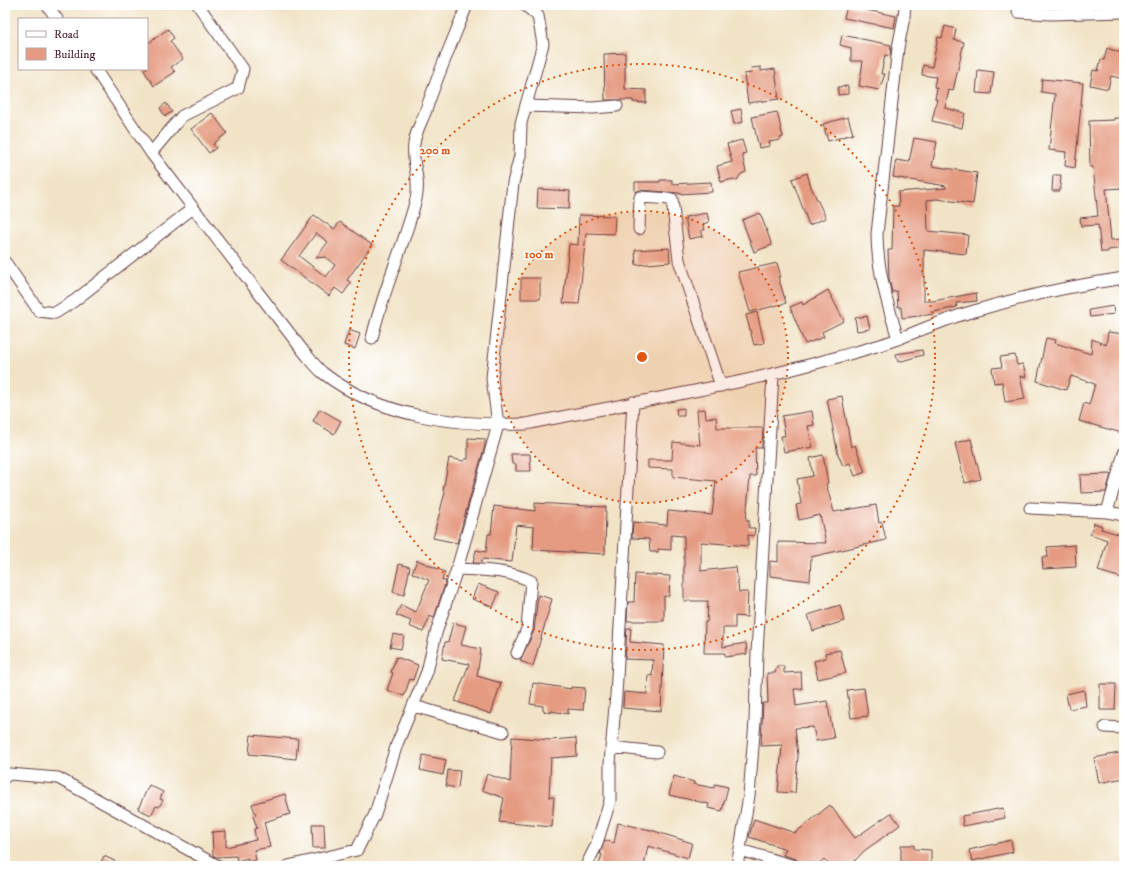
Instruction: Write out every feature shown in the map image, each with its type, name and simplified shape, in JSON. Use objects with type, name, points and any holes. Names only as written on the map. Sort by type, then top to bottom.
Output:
[{"type":"street","points":[[46,5],[56,18]]},
{"type":"street","points":[[372,338],[378,312],[398,252],[406,236],[416,197],[418,176],[414,145],[432,90],[454,40],[467,5]]},
{"type":"street","points":[[525,5],[538,16]]},
{"type":"street","points":[[288,866],[357,850],[374,814],[397,744],[427,672],[436,633],[457,569],[498,425],[492,378],[513,183],[520,156],[521,123],[543,44],[538,16],[542,5]]},
{"type":"street","points":[[898,339],[882,280],[877,248],[877,234],[898,48],[905,5]]},
{"type":"street","points":[[151,153],[182,116],[238,88],[243,69],[204,7]]},
{"type":"street","points":[[1018,12],[1051,14],[1124,12]]},
{"type":"street","points":[[96,70],[151,153],[304,352],[322,372],[348,389],[374,402],[407,413],[447,422],[498,425],[526,424],[632,402],[721,386],[774,374],[898,339],[963,314],[1075,285],[1124,278]]},
{"type":"street","points":[[526,106],[593,108],[617,106]]},
{"type":"street","points":[[639,229],[640,197],[672,200],[679,260],[721,386]]},
{"type":"street","points":[[5,262],[39,311],[55,313],[74,301],[193,208]]},
{"type":"street","points":[[737,866],[749,796],[756,721],[757,653],[774,374]]},
{"type":"street","points":[[586,866],[596,846],[610,801],[632,402]]},
{"type":"street","points":[[1107,512],[1124,453]]},
{"type":"street","points":[[1030,508],[1124,514]]},
{"type":"street","points":[[457,569],[488,570],[518,575],[531,581],[527,629],[517,653]]},
{"type":"street","points":[[414,706],[503,732]]},
{"type":"street","points":[[1105,727],[1124,728]]},
{"type":"street","points":[[612,747],[657,752]]},
{"type":"street","points":[[5,777],[9,774],[58,778],[218,866]]},
{"type":"street","points":[[740,850],[794,866]]},
{"type":"building","points":[[847,6],[896,16],[894,28],[844,18]]},
{"type":"building","points":[[945,26],[956,29],[954,40],[964,42],[953,91],[949,90],[945,108],[965,113],[962,128],[932,121],[937,99],[935,99],[937,88],[934,87],[936,77],[922,75],[923,65],[932,67],[938,37],[942,38]]},
{"type":"building","points":[[168,29],[174,38],[170,41],[183,59],[171,67],[175,72],[154,86],[144,70],[148,70],[148,43]]},
{"type":"building","points":[[842,35],[891,45],[890,56],[885,55],[881,74],[885,74],[879,90],[859,86],[863,61],[851,61],[851,48],[840,45]]},
{"type":"building","points":[[1107,48],[1124,54],[1124,79],[1111,76],[1108,89],[1090,85],[1093,70],[1098,71],[1101,59],[1104,60]]},
{"type":"building","points":[[625,53],[625,89],[646,90],[646,103],[633,102],[633,100],[605,100],[604,54]]},
{"type":"building","points":[[761,67],[761,71],[775,69],[779,99],[748,103],[744,74],[752,73],[751,68]]},
{"type":"building","points":[[978,70],[994,72],[991,94],[976,93]]},
{"type":"building","points":[[1042,79],[1083,83],[1075,168],[1065,166],[1066,152],[1049,150],[1055,94],[1041,92]]},
{"type":"building","points":[[848,86],[848,94],[838,95],[838,87]]},
{"type":"building","points":[[166,103],[172,112],[165,116],[160,108]]},
{"type":"building","points":[[741,109],[743,122],[734,124],[731,111]]},
{"type":"building","points":[[777,112],[783,137],[780,138],[780,140],[769,142],[770,146],[759,148],[752,117]]},
{"type":"building","points":[[212,113],[227,133],[213,144],[216,148],[209,153],[191,129]]},
{"type":"building","points":[[848,117],[853,134],[828,141],[823,124]]},
{"type":"building","points":[[1114,118],[1124,118],[1124,188],[1106,189],[1111,240],[1124,239],[1124,248],[1101,252],[1098,225],[1081,226],[1080,218],[1098,216],[1093,167],[1090,167],[1089,121],[1114,120]]},
{"type":"building","points":[[914,138],[937,142],[932,166],[977,173],[973,204],[937,199],[927,200],[928,231],[968,235],[966,254],[924,250],[924,301],[933,301],[976,293],[977,301],[956,303],[957,307],[934,312],[935,314],[902,318],[901,307],[898,307],[897,291],[892,292],[889,278],[888,250],[892,250],[893,206],[899,206],[898,192],[946,188],[946,186],[893,177],[896,160],[909,162]]},
{"type":"building","points":[[742,140],[746,153],[742,154],[746,172],[741,174],[737,180],[733,179],[721,182],[717,166],[732,162],[727,144]]},
{"type":"building","points":[[807,173],[811,187],[826,218],[809,225],[792,179]]},
{"type":"building","points":[[1053,175],[1061,175],[1060,191],[1052,191]]},
{"type":"building","points":[[660,180],[672,180],[672,184],[711,182],[712,192],[679,194],[640,190],[635,192],[635,182],[660,182]]},
{"type":"building","points":[[538,189],[570,191],[569,209],[537,208]]},
{"type":"building","points":[[707,213],[709,222],[703,224],[705,230],[701,230],[703,236],[689,239],[685,217]]},
{"type":"building","points":[[760,213],[772,245],[754,252],[742,220]]},
{"type":"building","points":[[314,215],[334,229],[340,222],[372,245],[347,280],[351,283],[343,294],[335,288],[329,296],[281,260]],"holes":[[[316,233],[328,242],[316,258],[325,257],[335,265],[326,277],[299,256]]]},
{"type":"building","points":[[579,215],[615,216],[614,234],[586,233],[579,304],[563,303],[569,244],[578,245]]},
{"type":"building","points":[[669,248],[670,262],[636,265],[635,250]]},
{"type":"building","points":[[777,263],[781,277],[778,276],[786,303],[750,312],[738,272]]},
{"type":"building","points":[[521,278],[540,278],[540,299],[521,299]]},
{"type":"building","points":[[828,290],[844,321],[822,332],[824,337],[805,344],[790,307],[802,302],[803,305]]},
{"type":"building","points":[[1113,306],[1114,314],[1090,317],[1089,310]]},
{"type":"building","points":[[757,312],[764,343],[754,345],[746,315]]},
{"type":"building","points":[[867,316],[870,329],[857,331],[855,318]]},
{"type":"building","points":[[349,330],[360,334],[355,349],[344,345]]},
{"type":"building","points":[[1108,332],[1124,334],[1124,426],[1122,433],[1079,421],[1084,403],[1089,405],[1095,384],[1071,376],[1066,390],[1037,381],[1046,338],[1056,340],[1055,343],[1091,354],[1092,339],[1106,345]]},
{"type":"building","points":[[922,350],[923,355],[898,362],[896,354]]},
{"type":"building","points":[[1015,355],[1017,365],[1023,364],[1026,377],[1020,376],[1025,399],[1005,402],[1002,382],[994,383],[992,368],[1002,367],[1000,357]]},
{"type":"building","points":[[842,396],[851,447],[855,445],[865,472],[855,476],[850,463],[843,466],[838,454],[827,399]]},
{"type":"building","points":[[684,408],[684,416],[677,416],[676,409]]},
{"type":"building","points":[[320,409],[341,421],[334,434],[313,421]]},
{"type":"building","points":[[705,409],[706,418],[716,417],[717,428],[763,428],[762,448],[755,448],[756,476],[750,476],[746,520],[749,520],[749,528],[755,528],[754,536],[748,535],[748,546],[701,542],[701,571],[736,567],[739,592],[748,592],[747,617],[735,616],[735,628],[723,628],[723,647],[746,643],[747,654],[725,657],[725,653],[704,653],[705,622],[707,622],[708,601],[684,601],[684,536],[671,535],[671,550],[658,549],[658,552],[650,552],[649,539],[632,538],[633,522],[667,525],[668,511],[712,515],[716,481],[673,477],[673,469],[648,468],[648,460],[672,460],[673,442],[700,445],[697,410]]},
{"type":"building","points":[[812,411],[814,425],[808,426],[813,447],[784,452],[781,436],[785,436],[782,416]]},
{"type":"building","points":[[468,438],[485,439],[485,445],[457,543],[433,538],[445,492],[443,491],[449,458],[464,461],[465,459],[468,459]]},
{"type":"building","points":[[971,439],[981,479],[965,483],[955,443]]},
{"type":"building","points":[[511,454],[530,454],[531,471],[516,471],[516,464],[512,464]]},
{"type":"building","points":[[823,455],[828,483],[826,484],[834,512],[876,505],[879,523],[882,522],[886,540],[811,557],[810,581],[770,576],[770,561],[778,562],[778,542],[826,543],[820,515],[799,520],[796,505],[801,504],[797,479],[813,476],[810,458]]},
{"type":"building","points":[[1111,474],[1106,492],[1081,493],[1080,475]]},
{"type":"building","points":[[535,503],[606,507],[605,554],[533,550],[534,527],[516,525],[512,562],[482,559],[481,563],[473,563],[476,550],[486,552],[488,534],[491,534],[494,506],[535,511]]},
{"type":"building","points":[[1094,523],[1102,526],[1101,529],[1124,536],[1124,571],[1122,578],[1098,571],[1107,540],[1090,534]]},
{"type":"building","points":[[1075,545],[1076,567],[1043,569],[1042,557],[1048,557],[1047,547]]},
{"type":"building","points":[[417,560],[445,572],[442,580],[446,581],[434,618],[430,616],[423,632],[409,626],[411,621],[396,615],[401,605],[416,612],[429,580],[412,573]]},
{"type":"building","points":[[399,564],[410,567],[404,595],[393,592]]},
{"type":"building","points":[[635,574],[670,576],[669,596],[664,596],[664,621],[627,621],[628,602],[634,602]]},
{"type":"building","points":[[478,584],[499,592],[493,607],[472,599]]},
{"type":"building","points":[[538,595],[552,599],[533,666],[520,661],[534,631]]},
{"type":"building","points":[[840,605],[844,621],[813,631],[808,615]]},
{"type":"building","points":[[453,623],[466,626],[461,645],[481,649],[477,676],[501,683],[491,714],[455,701],[469,664],[442,659],[445,642],[448,642]]},
{"type":"building","points":[[627,628],[631,628],[630,642],[664,645],[661,711],[623,708],[624,692],[647,694],[648,675],[652,676],[653,660],[625,659]]},
{"type":"building","points":[[393,634],[404,636],[401,649],[390,647]]},
{"type":"building","points":[[840,650],[846,673],[818,679],[814,661],[826,658],[825,653]]},
{"type":"building","points":[[396,657],[418,665],[413,680],[410,679],[404,696],[387,690],[393,673],[391,672]]},
{"type":"building","points":[[777,666],[784,666],[784,673],[801,672],[802,689],[794,689],[796,706],[827,701],[834,738],[816,741],[813,727],[795,728],[798,756],[795,793],[778,792],[782,745],[761,746],[763,703],[768,703],[767,673],[775,673]]},
{"type":"building","points":[[533,683],[571,689],[571,687],[585,688],[583,710],[568,709],[568,714],[551,711],[551,713],[543,711],[543,706],[530,704]]},
{"type":"building","points":[[1100,684],[1116,684],[1115,710],[1100,710]]},
{"type":"building","points":[[864,688],[868,716],[851,718],[847,690]]},
{"type":"building","points":[[1084,690],[1086,706],[1069,709],[1066,694]]},
{"type":"building","points":[[251,735],[298,739],[296,759],[249,754]]},
{"type":"building","points":[[512,737],[551,740],[576,738],[577,756],[551,758],[549,797],[554,797],[552,827],[499,822],[504,798],[482,790],[487,774],[510,782]]},
{"type":"building","points":[[1124,752],[1124,778],[1099,783],[1094,758]]},
{"type":"building","points":[[423,755],[446,760],[443,775],[420,770]]},
{"type":"building","points":[[448,770],[460,771],[458,788],[446,786]]},
{"type":"building","points":[[674,776],[694,782],[693,784],[714,788],[715,784],[728,787],[722,811],[708,808],[709,804],[669,795]]},
{"type":"building","points":[[149,785],[163,792],[160,799],[163,800],[159,807],[156,806],[151,815],[138,809]]},
{"type":"building","points":[[285,794],[290,814],[264,822],[270,847],[254,850],[256,860],[248,862],[248,858],[237,861],[236,856],[216,857],[213,855],[212,832],[226,831],[226,847],[256,840],[254,829],[257,828],[253,816],[256,815],[252,804]]},
{"type":"building","points":[[830,805],[855,838],[891,813],[900,825],[864,851],[850,866],[831,866],[824,859],[816,866],[801,866],[796,859],[783,855],[786,849],[749,837],[754,819],[795,833]]},
{"type":"building","points":[[1003,808],[1005,818],[963,826],[962,816]]},
{"type":"building","points":[[618,823],[651,830],[692,843],[688,858],[648,846],[644,866],[599,866],[602,854],[600,854],[605,840],[614,843]]},
{"type":"building","points":[[312,824],[324,824],[325,848],[313,848]]},
{"type":"building","points":[[1011,840],[1013,852],[972,861],[969,850]]},
{"type":"building","points":[[901,845],[914,845],[914,849],[931,850],[931,866],[901,866]]},
{"type":"building","points":[[104,856],[125,866],[99,866]]}]
